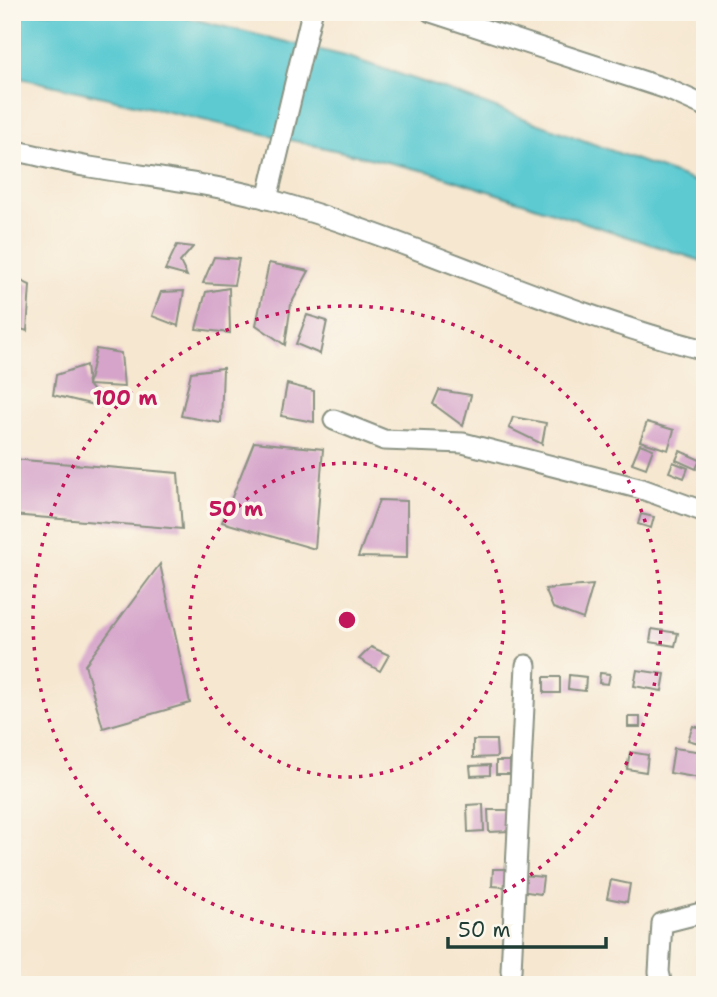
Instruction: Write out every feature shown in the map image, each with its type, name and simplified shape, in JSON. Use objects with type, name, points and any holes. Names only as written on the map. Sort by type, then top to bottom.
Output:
[{"type":"street","points":[[431,12],[507,39],[640,80],[705,106]]},
{"type":"street","points":[[267,199],[310,19]]},
{"type":"street","points":[[12,149],[89,167],[147,174],[267,199],[393,239],[455,267],[612,324],[705,350]]},
{"type":"street","points":[[334,420],[384,440],[463,443],[642,489],[705,512]]},
{"type":"street","points":[[511,971],[526,666]]},
{"type":"street","points":[[663,985],[659,972],[662,923],[705,912]]},
{"type":"water","points":[[12,12],[163,12],[345,56],[447,90],[705,185],[705,262],[430,172],[12,76]]},
{"type":"building","points":[[177,245],[193,247],[180,262],[187,276],[165,270]]},
{"type":"building","points":[[214,257],[239,259],[234,285],[203,283]]},
{"type":"building","points":[[269,263],[309,271],[291,304],[285,345],[256,325]]},
{"type":"building","points":[[19,280],[30,285],[27,331],[12,326],[12,292]]},
{"type":"building","points":[[229,288],[230,333],[196,329],[206,292]]},
{"type":"building","points":[[184,291],[178,326],[152,316],[161,292]]},
{"type":"building","points":[[307,315],[327,321],[320,354],[296,344]]},
{"type":"building","points":[[96,349],[121,353],[124,387],[88,385]]},
{"type":"building","points":[[86,365],[88,385],[107,408],[53,395],[56,375]]},
{"type":"building","points":[[223,368],[221,423],[181,416],[191,372]]},
{"type":"building","points":[[287,384],[314,391],[314,422],[281,416]]},
{"type":"building","points":[[439,390],[471,395],[463,426],[433,404]]},
{"type":"building","points":[[513,417],[546,423],[542,444],[509,428]]},
{"type":"building","points":[[647,422],[674,430],[668,450],[640,441]]},
{"type":"building","points":[[254,442],[323,449],[315,549],[222,522]]},
{"type":"building","points":[[640,444],[653,449],[646,468],[632,463]]},
{"type":"building","points":[[680,451],[700,460],[696,469],[676,460]]},
{"type":"building","points":[[12,459],[178,473],[182,529],[12,515]]},
{"type":"building","points":[[673,462],[688,468],[684,478],[669,472]]},
{"type":"building","points":[[379,500],[407,501],[407,558],[358,557]]},
{"type":"building","points":[[641,514],[654,517],[651,528],[638,524]]},
{"type":"building","points":[[160,564],[190,703],[103,728],[85,665]]},
{"type":"building","points":[[593,585],[583,619],[553,608],[545,589]]},
{"type":"building","points":[[652,629],[678,633],[675,646],[650,642]]},
{"type":"building","points":[[371,647],[389,655],[380,671],[359,659]]},
{"type":"building","points":[[637,670],[665,674],[662,691],[634,686]]},
{"type":"building","points":[[600,673],[610,674],[608,684],[599,683]]},
{"type":"building","points":[[569,675],[586,677],[585,691],[568,689]]},
{"type":"building","points":[[544,677],[560,677],[560,693],[544,693]]},
{"type":"building","points":[[628,717],[640,717],[640,727],[628,727]]},
{"type":"building","points":[[693,726],[705,729],[702,744],[688,740]]},
{"type":"building","points":[[473,740],[496,740],[497,757],[473,758]]},
{"type":"building","points":[[674,748],[704,752],[700,778],[670,773]]},
{"type":"building","points":[[630,752],[648,755],[646,772],[627,769]]},
{"type":"building","points":[[496,761],[510,761],[510,774],[496,774]]},
{"type":"building","points":[[490,765],[490,775],[471,776],[470,766]]},
{"type":"building","points":[[483,804],[484,831],[468,832],[467,805]]},
{"type":"building","points":[[488,810],[510,810],[510,831],[489,832]]},
{"type":"building","points":[[493,869],[507,869],[506,887],[492,886]]},
{"type":"building","points":[[521,875],[543,877],[541,894],[520,891]]},
{"type":"building","points":[[611,880],[630,884],[627,902],[607,898]]}]
